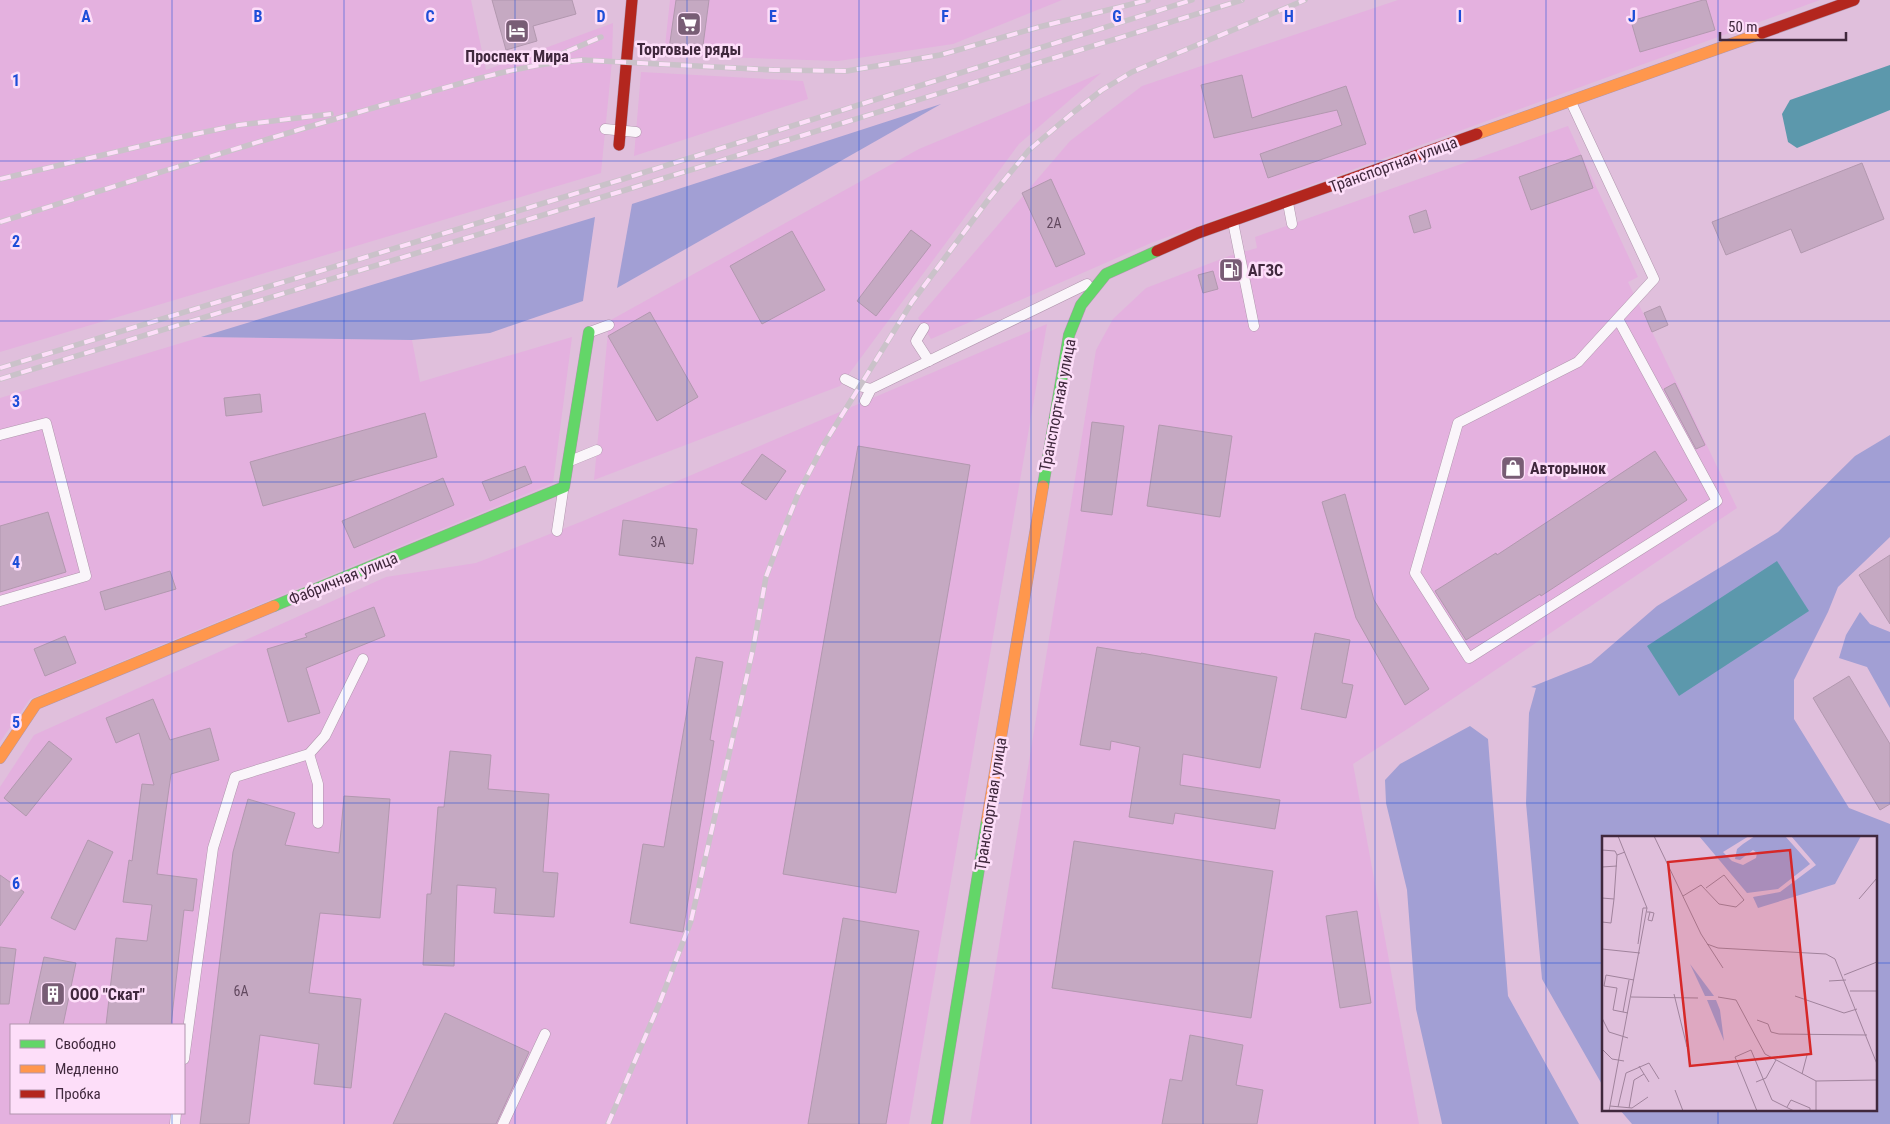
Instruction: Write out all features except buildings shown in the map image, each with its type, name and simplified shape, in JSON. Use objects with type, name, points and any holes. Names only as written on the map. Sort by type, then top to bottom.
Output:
[{"type":"street","points":[[619,145],[631,0]]},
{"type":"street","name":"Транспортная улица","points":[[936,1124],[1061,375],[1070,335],[1081,305],[1106,274],[1198,233],[1233,221],[1286,198],[1570,101],[1854,0]]},
{"type":"street","points":[[564,487],[586,336]]},
{"type":"street","name":"Фабричная улица","points":[[0,758],[36,704],[382,566],[564,487]]},
{"type":"lane","points":[[1570,101],[1654,279],[1578,362],[1458,423],[1415,573],[1469,658],[1717,501],[1618,319]]},
{"type":"lane","points":[[605,129],[636,132]]},
{"type":"lane","points":[[1286,198],[1292,224]]},
{"type":"lane","points":[[1233,221],[1254,326]]},
{"type":"lane","points":[[865,401],[871,389],[1106,274]]},
{"type":"lane","points":[[586,336],[609,325]]},
{"type":"lane","points":[[924,328],[916,341],[929,361]]},
{"type":"lane","points":[[846,379],[859,386],[871,389]]},
{"type":"lane","points":[[0,435],[46,422],[86,576],[0,601]]},
{"type":"lane","points":[[568,462],[597,450]]},
{"type":"lane","points":[[557,531],[564,487]]},
{"type":"lane","points":[[185,1052],[213,848],[235,777],[309,754],[324,736],[363,659]]},
{"type":"lane","points":[[309,754],[318,784],[318,823]]},
{"type":"lane","points":[[503,1124],[545,1034]]},
{"type":"shaded area","points":[[0,0],[471,0],[486,70],[613,23],[612,61],[601,173],[0,352]]},
{"type":"shaded area","points":[[670,0],[1062,0],[953,44],[838,61],[664,55]]},
{"type":"shaded area","points":[[1398,0],[1820,0],[1151,243],[931,339],[918,318],[1070,141],[1142,86]]},
{"type":"shaded area","points":[[641,72],[803,81],[808,99],[634,156]]},
{"type":"shaded area","points":[[1101,73],[1019,144],[840,386],[594,480],[609,321],[919,149]]},
{"type":"shaded area","points":[[941,104],[617,288],[632,204]]},
{"type":"shaded area","points":[[1568,126],[1638,277],[1628,282],[1737,508],[1353,764],[1419,1124],[970,1124],[1096,350],[1113,319],[1146,288],[1229,256],[1257,248],[1255,237]]},
{"type":"shaded area","points":[[595,217],[583,301],[490,333],[412,340],[201,337]]},
{"type":"shaded area","points":[[1047,324],[909,1124],[0,1124],[0,787],[34,735],[386,577],[476,563],[583,521]]},
{"type":"shaded area","points":[[201,337],[412,340],[420,382],[572,337],[553,483],[30,699],[0,742],[0,398]]},
{"type":"shaded area","points":[[1890,435],[1890,537],[1838,587],[1828,612],[1794,680],[1794,719],[1849,808],[1890,824],[1890,1124],[1632,1124],[1622,1112],[1878,1112],[1878,836],[1602,836],[1602,1084],[1542,979],[1526,803],[1529,713],[1536,688],[1531,687],[1591,663],[1657,606],[1778,532],[1855,456]]},
{"type":"shaded area","points":[[1860,612],[1870,624],[1890,632],[1890,708],[1867,667],[1839,658],[1846,635]]},
{"type":"shaded area","points":[[1470,726],[1488,739],[1508,996],[1579,1124],[1442,1124],[1416,1009],[1407,890],[1386,803],[1385,780],[1400,764]]},
{"type":"water","points":[[1890,65],[1890,110],[1797,148],[1788,142],[1782,114],[1790,100]]},
{"type":"water","points":[[1777,561],[1809,611],[1679,696],[1647,646]]},
{"type":"railway","points":[[0,222],[338,118],[484,77],[533,66],[583,60],[774,70],[847,71],[940,55],[1039,27],[1148,0]]},
{"type":"railway","points":[[0,368],[620,180],[1192,0]]},
{"type":"railway","points":[[0,379],[619,192],[1242,0]]},
{"type":"railway","points":[[608,1124],[660,1002],[691,921],[753,649],[766,577],[780,539],[799,492],[824,444],[912,302],[988,200],[1029,150],[1102,90],[1132,72],[1305,0]]},
{"type":"railway","points":[[547,60],[601,37]]},
{"type":"railway","points":[[0,179],[239,125],[331,114]]},
{"type":"traffic: fast","points":[[1043,486],[1069,335],[1081,305],[1106,274],[1157,251]]},
{"type":"traffic: fast","points":[[274,606],[564,487],[589,332]]},
{"type":"traffic: fast","points":[[937,1124],[987,820]]},
{"type":"traffic: slow","points":[[1477,134],[1762,33]]},
{"type":"traffic: slow","points":[[987,820],[1043,486]]},
{"type":"traffic: slow","points":[[0,758],[36,704],[274,606]]},
{"type":"traffic: jam","points":[[619,145],[632,0]]},
{"type":"traffic: jam","points":[[1762,33],[1854,0]]},
{"type":"traffic: jam","points":[[1157,251],[1198,233],[1477,134]]},
{"type":"place","name":"Торговые ряды","points":[[689,24]]},
{"type":"place","name":"Проспект Мира","points":[[517,31]]},
{"type":"place","name":"АГЗС","points":[[1231,270]]},
{"type":"place","name":"Авторынок","points":[[1513,468]]},
{"type":"place","name":"ООО \"Скат\"","points":[[53,994]]}]
